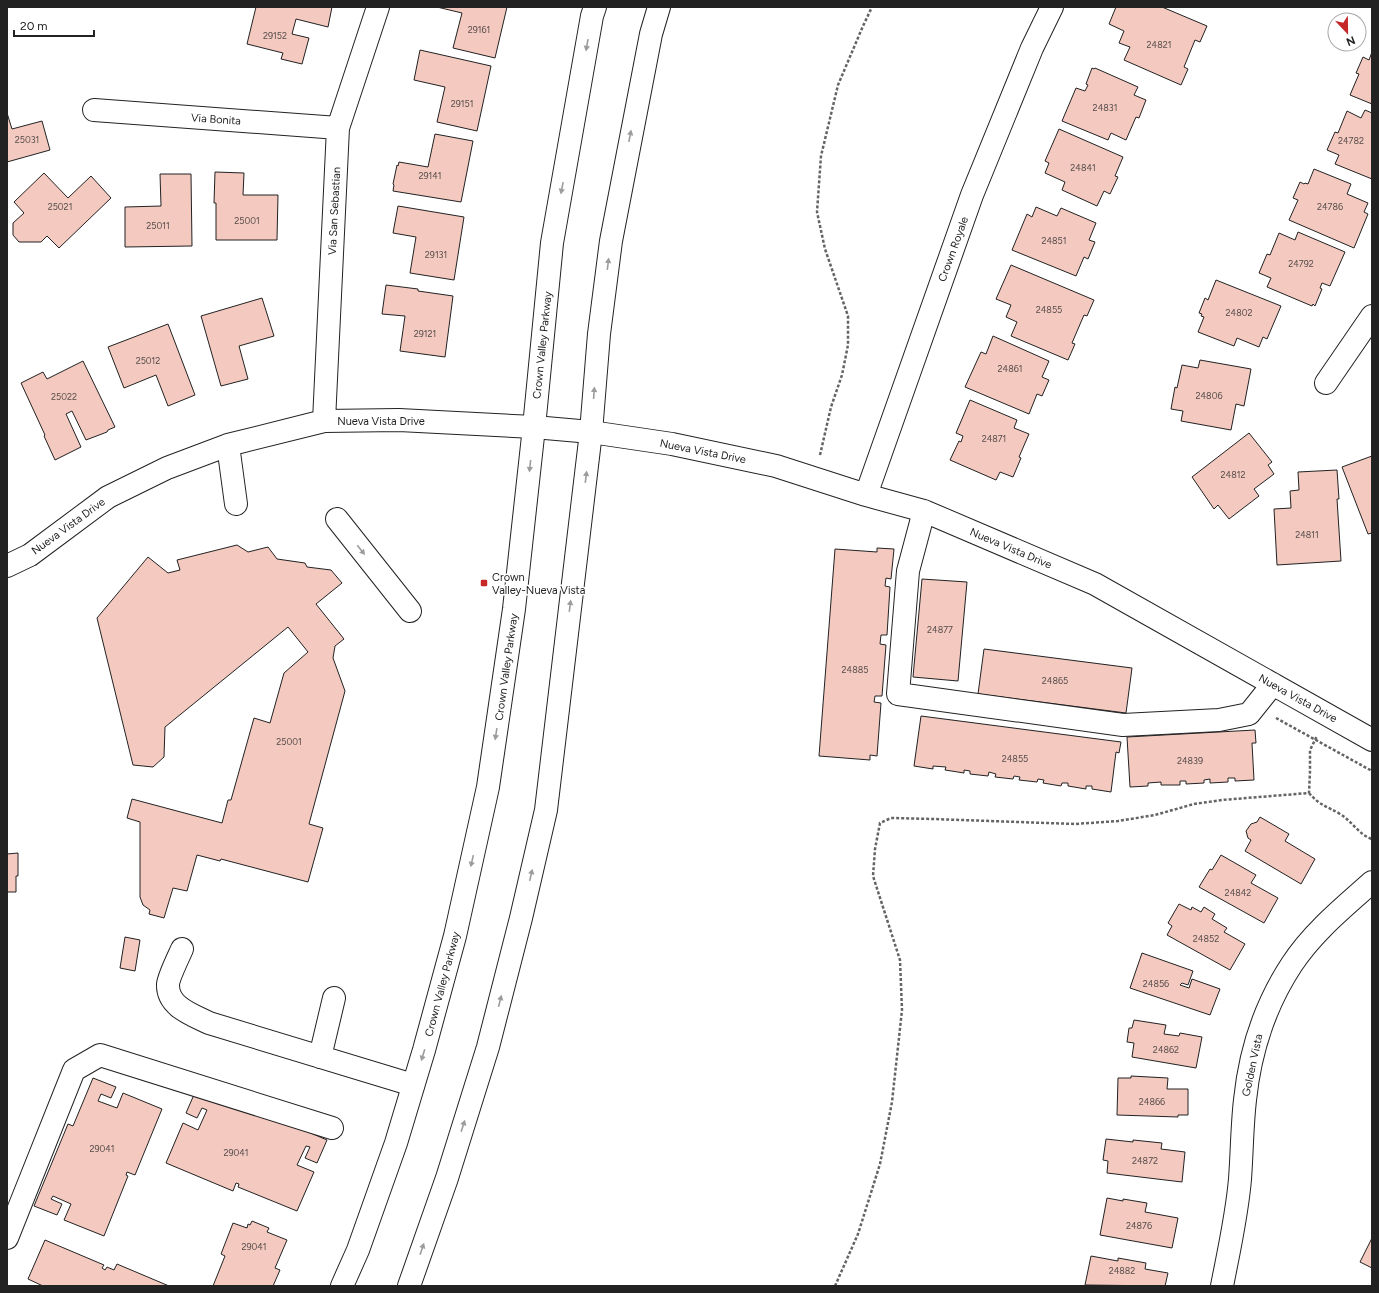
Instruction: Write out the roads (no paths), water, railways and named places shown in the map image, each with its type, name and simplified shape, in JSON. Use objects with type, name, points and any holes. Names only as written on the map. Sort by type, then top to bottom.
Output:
[{"type":"street","name":"Via San Sebastian","points":[[324,421],[338,128],[378,7]]},
{"type":"street","name":"Crown Valley Parkway","points":[[342,1286],[358,1250],[394,1150],[424,1050],[455,936],[488,787],[513,616],[534,427],[552,243],[592,16],[595,7]]},
{"type":"street","points":[[409,1286],[447,1178],[488,1047],[521,918],[546,810],[591,432],[599,334],[610,241],[651,34],[658,7]]},
{"type":"street","name":"Crown Royale","points":[[866,495],[972,195],[1032,48],[1052,7]]},
{"type":"street","name":"Via Bonita","points":[[94,110],[338,128]]},
{"type":"street","points":[[1326,383],[1372,316]]},
{"type":"street","name":"Nueva Vista Drive","points":[[7,566],[30,555],[108,497],[166,468],[228,445],[324,421],[399,420],[534,427],[591,432],[672,444],[776,466],[866,495],[924,511],[1095,584],[1372,740]]},
{"type":"street","points":[[228,445],[236,504]]},
{"type":"street","points":[[924,511],[908,571],[898,694],[1123,725],[1219,720],[1250,714],[1273,684]]},
{"type":"street","points":[[337,519],[410,611]]},
{"type":"street","name":"Golden Vista","points":[[1222,1286],[1240,1180],[1245,1101],[1258,1033],[1269,1006],[1292,964],[1327,923],[1372,882]]},
{"type":"street","points":[[182,949],[168,983],[169,994],[174,1002],[185,1011],[209,1023],[413,1085]]},
{"type":"street","points":[[320,1057],[334,998]]},
{"type":"street","points":[[7,1238],[74,1070],[100,1055],[332,1128]]},
{"type":"place","name":"Crown Valley-Nueva Vista","points":[[484,583]]}]
